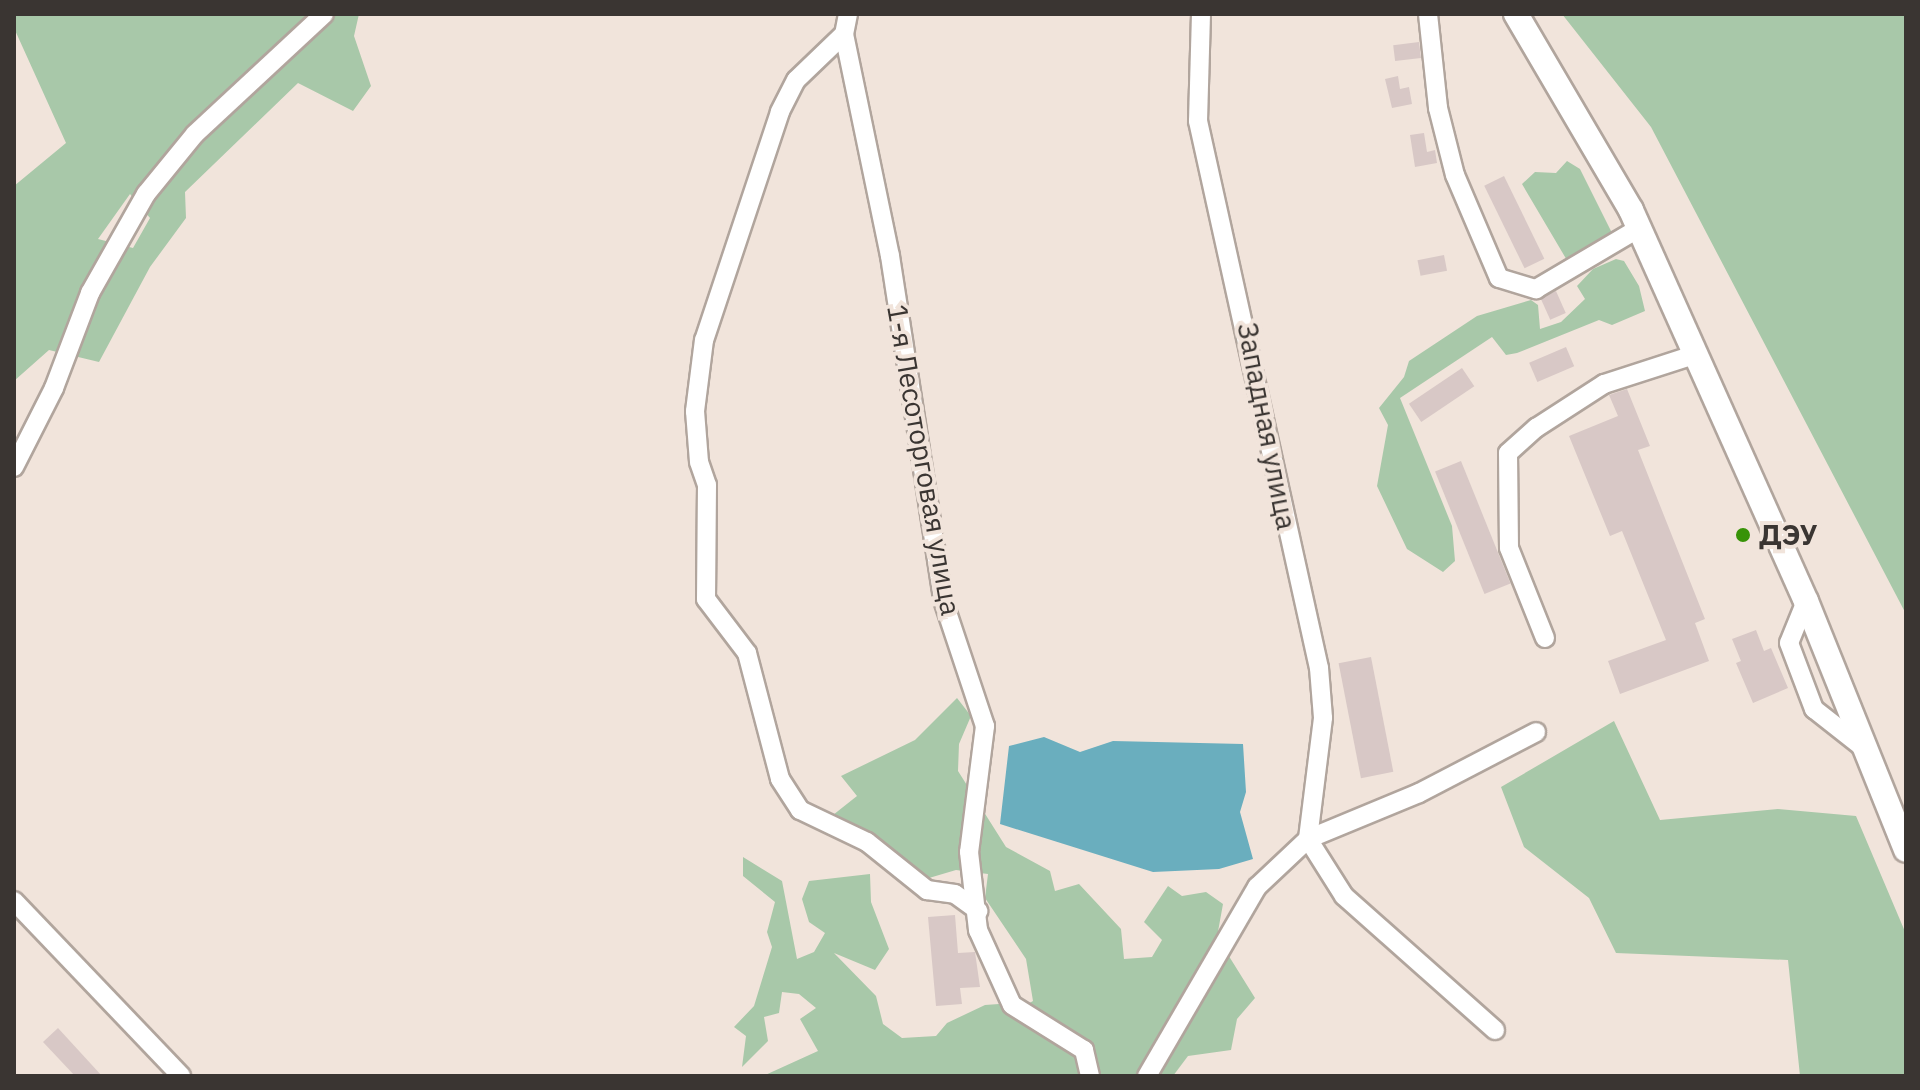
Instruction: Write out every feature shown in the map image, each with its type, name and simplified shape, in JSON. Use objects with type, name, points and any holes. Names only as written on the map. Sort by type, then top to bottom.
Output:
[{"type":"main road","points":[[1516,14],[1639,228],[1806,601],[1906,850]]},
{"type":"street","points":[[14,467],[54,388],[90,293],[146,194],[195,134],[324,14]]},
{"type":"street","points":[[848,14],[844,34],[796,80],[780,112],[704,340],[695,411],[699,462],[707,485],[706,599],[721,626],[747,653],[780,779],[800,810],[867,842],[927,890],[955,894],[978,911]]},
{"type":"street","name":"Западная улица","points":[[1201,14],[1198,121],[1319,668],[1323,718],[1308,839]]},
{"type":"street","points":[[1428,14],[1438,108],[1455,175],[1499,278],[1536,289],[1639,228]]},
{"type":"street","name":"1-я Лесоторговая улица","points":[[844,34],[890,256],[943,600],[985,726],[969,852],[978,930],[1012,1005],[1084,1050],[1090,1076]]},
{"type":"street","points":[[1545,638],[1509,548],[1508,453],[1536,428],[1604,384],[1697,354]]},
{"type":"street","points":[[1806,601],[1789,643],[1814,709],[1865,749]]},
{"type":"street","points":[[1147,1076],[1257,887],[1308,839],[1419,793],[1536,732]]},
{"type":"street","points":[[1308,839],[1344,896],[1495,1030]]},
{"type":"street","points":[[14,901],[181,1076]]},
{"type":"green space","points":[[14,14],[359,14],[354,36],[371,86],[353,111],[298,83],[185,192],[186,218],[150,267],[99,362],[49,350],[14,381],[14,186],[66,143],[14,28]],"holes":[[[130,194],[150,218],[133,248],[98,239]]]},
{"type":"green space","points":[[1562,14],[1906,14],[1906,614],[1651,127]]},
{"type":"green space","points":[[1567,161],[1580,169],[1614,237],[1568,262],[1522,184],[1535,172],[1556,173]]},
{"type":"green space","points":[[1616,259],[1624,261],[1639,286],[1645,311],[1612,325],[1599,320],[1506,355],[1492,337],[1400,398],[1452,526],[1455,561],[1443,572],[1407,549],[1377,486],[1388,425],[1379,408],[1404,377],[1409,361],[1477,316],[1531,300],[1538,305],[1540,329],[1561,322],[1585,299],[1577,286],[1593,269]]},
{"type":"green space","points":[[957,698],[971,716],[959,744],[958,771],[1006,847],[1050,871],[1055,891],[1079,884],[1121,929],[1124,959],[1152,957],[1162,940],[1144,922],[1168,886],[1182,896],[1206,892],[1223,904],[1217,937],[1255,998],[1237,1019],[1231,1050],[1188,1056],[1173,1076],[763,1076],[818,1051],[800,1019],[816,1008],[799,994],[782,992],[779,1013],[764,1017],[768,1041],[742,1067],[746,1036],[734,1027],[754,1006],[772,947],[767,932],[775,902],[743,876],[743,857],[782,881],[797,959],[814,952],[825,933],[809,922],[802,899],[809,881],[870,874],[871,902],[889,949],[875,970],[834,953],[876,996],[883,1024],[902,1038],[936,1036],[947,1023],[985,1005],[999,1004],[1014,1012],[1033,1001],[1026,959],[985,898],[988,874],[956,870],[929,878],[833,815],[857,796],[841,776],[915,740]]},
{"type":"green space","points":[[1614,721],[1660,820],[1778,809],[1856,816],[1906,934],[1906,1076],[1800,1076],[1788,960],[1616,953],[1589,898],[1524,847],[1501,787]]},
{"type":"water","points":[[1044,737],[1080,752],[1113,741],[1243,744],[1246,792],[1240,812],[1253,859],[1219,869],[1153,872],[1000,824],[1009,746]]},
{"type":"building","points":[[1419,42],[1421,58],[1395,61],[1393,45]]},
{"type":"building","points":[[1398,76],[1400,89],[1409,87],[1412,104],[1392,108],[1385,79]]},
{"type":"building","points":[[1424,133],[1427,152],[1435,150],[1437,163],[1415,167],[1410,135]]},
{"type":"building","points":[[1504,176],[1544,259],[1525,268],[1484,186]]},
{"type":"building","points":[[1444,255],[1447,271],[1421,276],[1417,260]]},
{"type":"building","points":[[1556,291],[1566,313],[1550,320],[1540,298]]},
{"type":"building","points":[[1566,347],[1574,366],[1537,382],[1529,363]]},
{"type":"building","points":[[1462,368],[1474,386],[1421,422],[1409,404]]},
{"type":"building","points":[[1627,389],[1650,446],[1638,450],[1705,619],[1695,623],[1709,661],[1620,694],[1608,661],[1666,640],[1622,531],[1610,536],[1569,436],[1618,416],[1609,395]]},
{"type":"building","points":[[1461,461],[1510,583],[1484,594],[1435,471]]},
{"type":"building","points":[[1756,630],[1764,651],[1771,648],[1788,688],[1753,703],[1736,663],[1741,661],[1732,639]]},
{"type":"building","points":[[1371,657],[1393,772],[1361,778],[1339,663]]},
{"type":"building","points":[[955,915],[958,953],[975,952],[980,987],[960,988],[962,1004],[936,1006],[928,917]]},
{"type":"building","points":[[58,1028],[102,1076],[75,1076],[43,1042]]},
{"type":"place","name":"ДЭУ","points":[[1743,535]]}]
